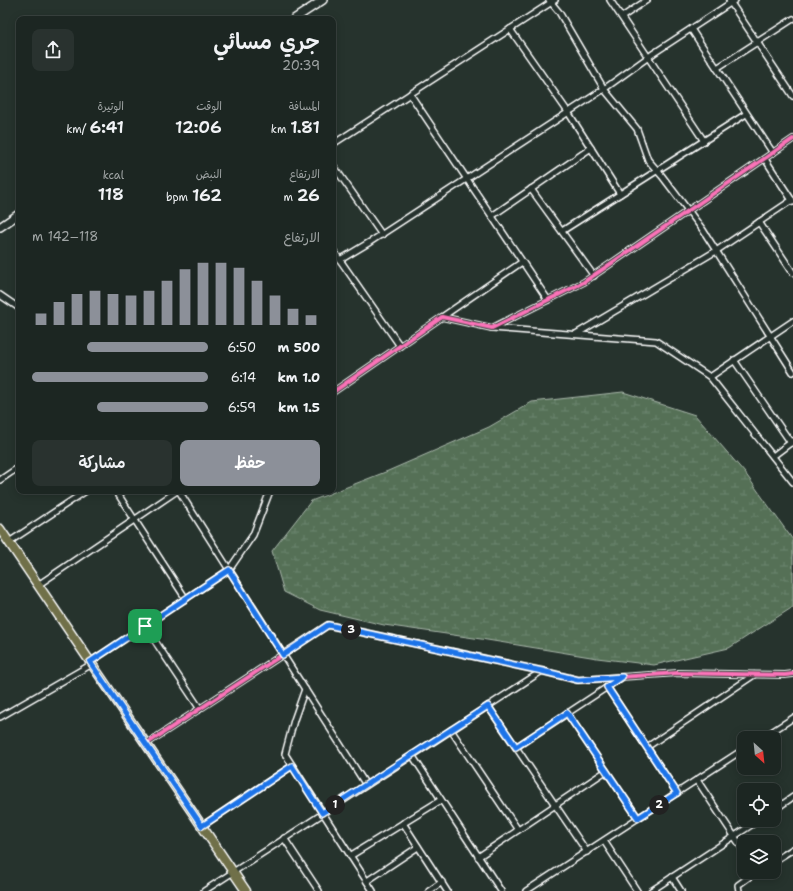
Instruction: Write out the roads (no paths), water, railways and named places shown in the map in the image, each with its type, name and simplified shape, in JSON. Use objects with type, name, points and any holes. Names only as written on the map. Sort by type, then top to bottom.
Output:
[{"type":"main road","points":[[299,16],[323,0]]},
{"type":"main road","points":[[0,227],[16,216]]},
{"type":"main road","points":[[0,529],[246,891]]},
{"type":"street","points":[[610,0],[704,141]]},
{"type":"street","points":[[622,17],[647,0]]},
{"type":"street","points":[[336,142],[552,1],[604,89],[637,130],[648,160],[658,170],[703,230],[793,372]]},
{"type":"street","points":[[340,260],[382,235],[604,89],[648,57],[731,1],[793,96]]},
{"type":"street","points":[[717,68],[793,18]]},
{"type":"street","points":[[510,29],[568,112],[620,194]]},
{"type":"street","points":[[691,29],[772,154]]},
{"type":"street","points":[[410,94],[548,300]]},
{"type":"street","points":[[562,231],[746,114]]},
{"type":"street","points":[[492,328],[594,276],[793,140]]},
{"type":"street","points":[[492,216],[591,148]]},
{"type":"street","points":[[575,335],[716,251],[792,201],[765,159]]},
{"type":"street","points":[[336,169],[382,235]]},
{"type":"street","points":[[531,189],[594,276]]},
{"type":"street","points":[[759,222],[791,265],[793,274]]},
{"type":"street","points":[[336,254],[400,346]]},
{"type":"street","points":[[336,390],[522,262]]},
{"type":"street","points":[[0,295],[16,306]]},
{"type":"street","points":[[442,317],[492,328],[656,341],[710,377],[793,482]]},
{"type":"street","points":[[710,377],[793,321]]},
{"type":"street","points":[[734,360],[792,442],[773,456]]},
{"type":"street","points":[[0,480],[16,469]]},
{"type":"street","points":[[9,542],[81,494]]},
{"type":"street","points":[[118,494],[186,599]]},
{"type":"street","points":[[38,585],[173,494]]},
{"type":"street","points":[[180,494],[366,785]]},
{"type":"street","points":[[0,717],[91,663],[229,570],[252,535],[269,494]]},
{"type":"street","points":[[146,744],[328,625],[578,680],[678,672],[793,674]]},
{"type":"street","points":[[145,626],[200,709]]},
{"type":"street","points":[[204,891],[542,671]]},
{"type":"street","points":[[647,747],[754,674]]},
{"type":"street","points":[[516,747],[622,677]]},
{"type":"street","points":[[607,687],[677,793]]},
{"type":"street","points":[[305,689],[284,754],[373,891]]},
{"type":"street","points":[[488,706],[587,852]]},
{"type":"street","points":[[567,713],[638,818]]},
{"type":"street","points":[[773,731],[793,718]]},
{"type":"street","points":[[451,730],[518,830]]},
{"type":"street","points":[[526,891],[737,754]]},
{"type":"street","points":[[412,755],[501,891]]},
{"type":"street","points":[[202,826],[292,766]]},
{"type":"street","points":[[478,857],[606,771]]},
{"type":"street","points":[[697,780],[737,840]]},
{"type":"street","points":[[781,805],[793,797]]},
{"type":"street","points":[[350,856],[441,800]]},
{"type":"street","points":[[403,823],[447,891]]},
{"type":"street","points":[[651,891],[748,827]]},
{"type":"street","points":[[284,838],[319,891]]},
{"type":"street","points":[[604,841],[637,891]]},
{"type":"street","points":[[367,882],[418,847]]},
{"type":"street","points":[[781,856],[793,848]]},
{"type":"street","points":[[672,877],[681,891]]},
{"type":"street","points":[[739,891],[738,886],[747,879]]},
{"type":"street","points":[[429,891],[442,882]]}]
